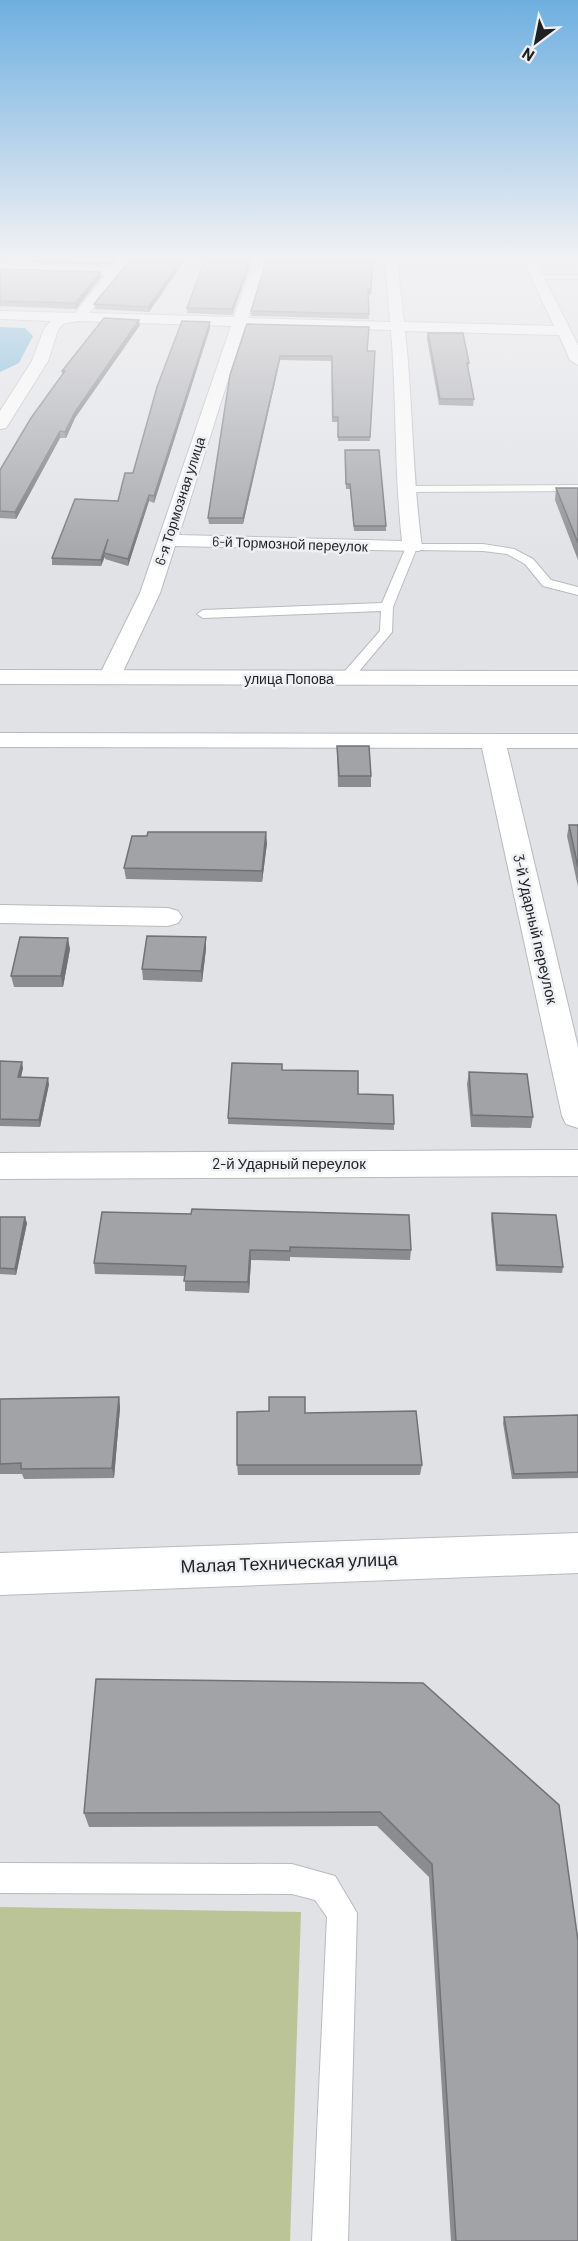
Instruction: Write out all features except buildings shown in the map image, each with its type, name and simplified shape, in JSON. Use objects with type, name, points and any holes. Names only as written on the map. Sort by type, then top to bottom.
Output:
[{"type":"street","points":[[0,423],[38,365]]},
{"type":"street","name":"6-я Тормозная улица","points":[[109,678],[150,593],[224,365]]},
{"type":"street","points":[[401,365],[404,392],[405,489],[412,547]]},
{"type":"street","name":"6-й Тормозной переулок","points":[[167,540],[412,547]]},
{"type":"street","name":"улица Попова","points":[[0,677],[578,678]]},
{"type":"street","points":[[0,740],[578,741]]},
{"type":"street","name":"3-й Ударный переулок","points":[[493,741],[578,1116]]},
{"type":"street","points":[[0,914],[168,917]]},
{"type":"street","name":"2-й Ударный переулок","points":[[0,1166],[578,1163]]},
{"type":"street","name":"Малая Техническая улица","points":[[0,1574],[578,1553]]},
{"type":"lane","points":[[405,489],[578,488]]},
{"type":"lane","points":[[345,679],[386,632],[387,607],[412,547],[497,549],[520,555],[536,567],[548,583],[578,591]]},
{"type":"lane","points":[[203,614],[387,607]]},
{"type":"lane","points":[[0,1878],[292,1879],[324,1887],[342,1913],[330,2241]]},
{"type":"green space","points":[[0,1907],[301,1912],[290,2241],[0,2241]]},
{"type":"water","points":[[0,365],[16,365],[0,372]]}]
